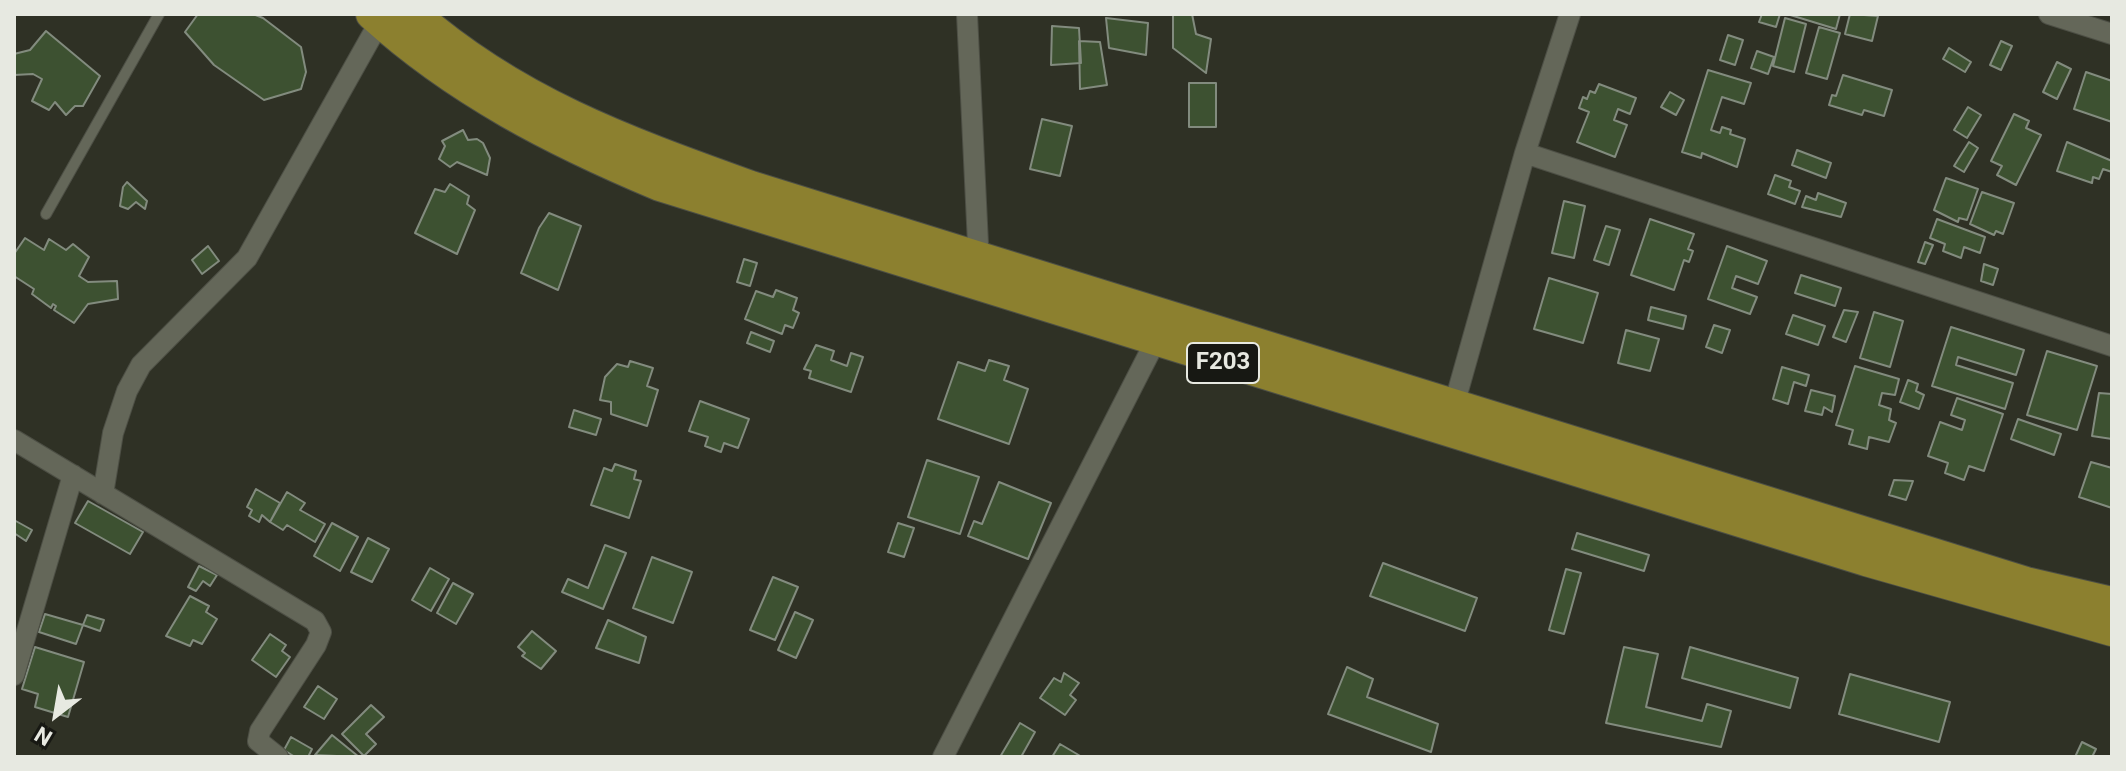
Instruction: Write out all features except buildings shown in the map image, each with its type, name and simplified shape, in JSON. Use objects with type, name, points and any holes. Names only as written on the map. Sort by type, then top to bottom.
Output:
[{"type":"main road","name":"F203","points":[[414,14],[457,51],[514,89],[607,135],[978,271],[1155,342],[1866,560],[2112,630]]},
{"type":"main road","name":"F203","points":[[376,18],[469,90],[524,124],[660,185],[1454,405],[2026,583],[2112,603]]},
{"type":"street","points":[[967,14],[978,271]]},
{"type":"street","points":[[1454,405],[1525,153],[1570,14]]},
{"type":"street","points":[[2049,14],[2112,34]]},
{"type":"street","points":[[103,494],[113,433],[127,391],[141,365],[247,258],[376,18]]},
{"type":"street","points":[[1525,153],[2112,346]]},
{"type":"street","points":[[943,757],[1155,342]]},
{"type":"street","points":[[14,440],[315,621],[321,632],[316,645],[260,731],[258,741],[278,757]]},
{"type":"street","points":[[14,675],[73,475]]},
{"type":"lane","points":[[46,214],[159,14]]}]
